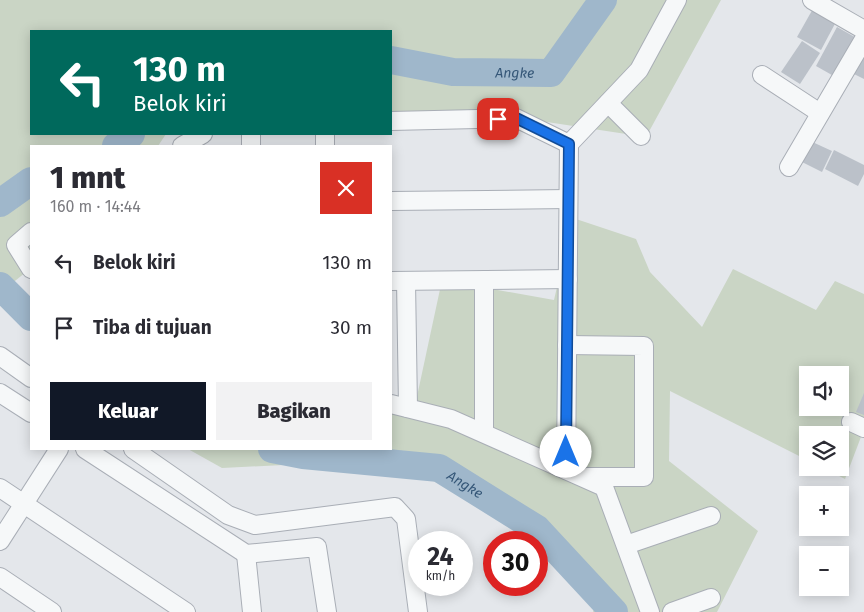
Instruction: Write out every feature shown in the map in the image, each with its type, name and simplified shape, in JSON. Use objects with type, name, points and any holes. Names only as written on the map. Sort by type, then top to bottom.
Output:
[{"type":"street","points":[[566,470],[569,144],[639,70],[677,0]]},
{"type":"street","points":[[812,0],[864,30]]},
{"type":"street","points":[[789,167],[864,39]]},
{"type":"street","points":[[762,75],[820,113]]},
{"type":"street","points":[[608,103],[641,136]]},
{"type":"street","points":[[392,121],[516,118],[569,144]]},
{"type":"street","points":[[184,145],[201,135]]},
{"type":"street","points":[[392,201],[568,199]]},
{"type":"street","points":[[30,233],[16,245],[30,267]]},
{"type":"street","points":[[568,278],[399,281],[396,404],[451,419],[604,487],[650,612]]},
{"type":"street","points":[[484,280],[484,433]]},
{"type":"street","points":[[567,345],[644,346],[644,477],[582,477]]},
{"type":"street","points":[[0,356],[30,377]]},
{"type":"street","points":[[0,393],[30,412]]},
{"type":"street","points":[[0,541],[25,505],[58,450]]},
{"type":"street","points":[[87,450],[246,554],[317,547],[326,612]]},
{"type":"street","points":[[134,450],[228,515],[255,525],[395,506],[406,519],[418,612]]},
{"type":"street","points":[[0,488],[186,612]]},
{"type":"street","points":[[626,545],[711,516]]},
{"type":"street","points":[[246,554],[252,612]]},
{"type":"street","points":[[0,577],[52,612]]},
{"type":"street","points":[[672,612],[711,598]]},
{"type":"green space","points":[[0,0],[721,0],[646,137],[527,119],[392,120],[392,30],[30,30],[30,135],[165,135],[159,145],[30,145],[30,269],[0,293]]},
{"type":"green space","points":[[573,218],[636,239],[650,272],[702,327],[733,269],[816,310],[835,281],[864,294],[864,429],[849,468],[849,426],[799,426],[799,456],[670,391],[669,461],[758,531],[717,612],[593,612],[594,608],[548,555],[548,531],[527,531],[511,513],[382,460],[222,468],[190,450],[392,450],[392,411],[413,415],[442,280],[554,300]]},
{"type":"building","points":[[814,7],[837,20],[821,50],[797,37]]},
{"type":"building","points":[[837,27],[860,40],[839,79],[816,66]]},
{"type":"building","points":[[802,41],[820,53],[800,84],[781,72]]},
{"type":"building","points":[[864,51],[864,79],[852,73]]},
{"type":"building","points":[[808,140],[832,151],[822,172],[798,160]]},
{"type":"building","points":[[834,150],[864,165],[864,174],[858,186],[825,169]]},
{"type":"building","points":[[864,393],[864,415],[856,412]]},
{"type":"waterway","name":"Angke","points":[[392,60],[453,72],[551,73],[603,0]]},
{"type":"waterway","name":"Angke","points":[[117,145],[130,135]]},
{"type":"waterway","name":"Angke","points":[[0,203],[30,182]]},
{"type":"waterway","name":"Angke","points":[[0,286],[30,316]]},
{"type":"waterway","name":"Angke","points":[[277,450],[303,455],[439,468],[537,529],[614,612]]},
{"type":"route","points":[[498,119],[516,118],[569,144],[566,452]]}]
